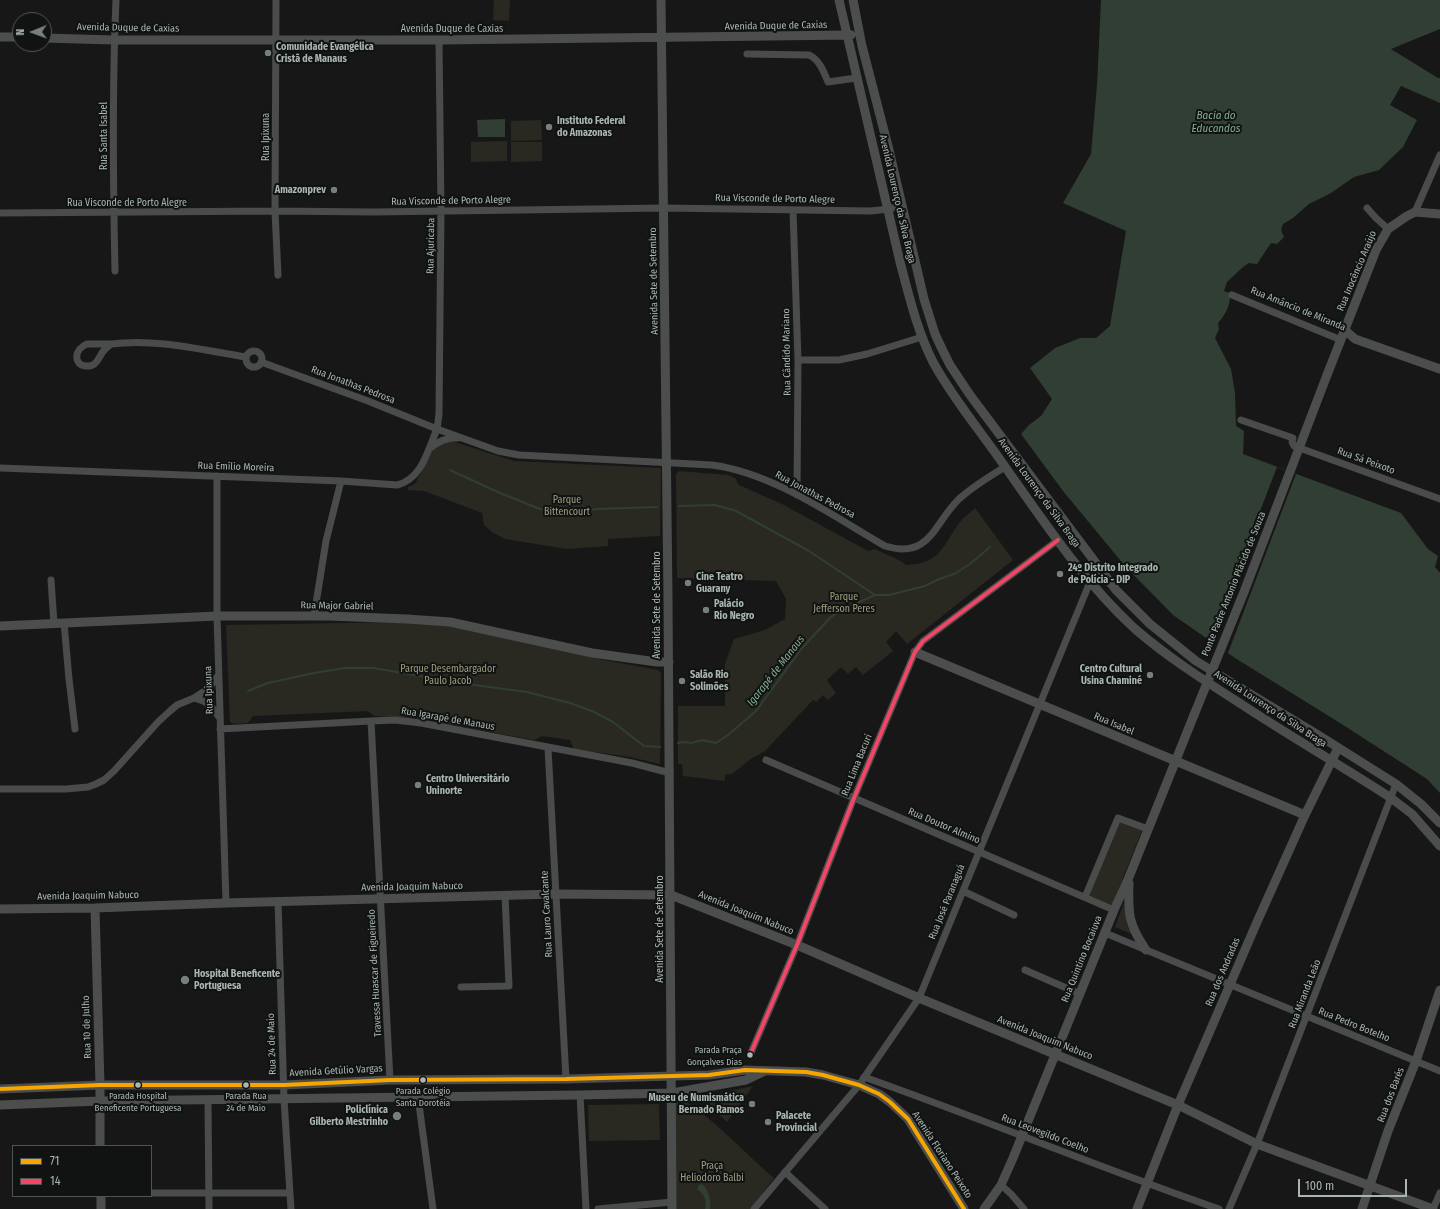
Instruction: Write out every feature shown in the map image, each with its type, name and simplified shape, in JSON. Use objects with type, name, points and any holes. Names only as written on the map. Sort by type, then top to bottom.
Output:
[{"type":"street","name":"Rua Santa Isabel","points":[[115,271],[114,40],[116,0]]},
{"type":"street","name":"Rua Ipixuna","points":[[276,0],[275,211],[278,275]]},
{"type":"street","name":"Avenida Sete de Setembro","points":[[661,0],[669,662],[672,1205]]},
{"type":"street","name":"Avenida Lourenço da Silva Braga","points":[[839,0],[846,36],[907,289],[922,337],[940,373],[1005,467],[1090,582],[1135,628],[1167,654],[1216,688],[1391,798],[1412,814],[1440,846]]},
{"type":"street","name":"Avenida Lourenço da Silva Braga","points":[[853,0],[920,286],[935,334],[950,365],[970,395],[1097,566],[1130,606],[1171,642],[1190,656],[1396,784],[1421,804],[1440,823]]},
{"type":"street","name":"Avenida Duque de Caxias","points":[[52,38],[114,40],[440,40],[860,35]]},
{"type":"street","points":[[0,36],[12,37]]},
{"type":"street","name":"Rua Ajuricaba","points":[[438,430],[441,211],[440,40]]},
{"type":"street","points":[[747,54],[809,55],[819,62],[828,82],[856,78]]},
{"type":"street","points":[[1440,155],[1415,212],[1440,214]]},
{"type":"street","name":"Rua Visconde de Porto Alegre","points":[[0,213],[441,211],[664,208],[871,211],[902,206]]},
{"type":"street","points":[[1368,208],[1388,229]]},
{"type":"street","name":"Rua Cândido Mariano","points":[[793,210],[798,360],[797,495]]},
{"type":"street","name":"Rua Inocêncio Araújo","points":[[1327,375],[1376,250],[1388,229],[1415,212]]},
{"type":"street","points":[[907,289],[920,286]]},
{"type":"street","name":"Rua Amâncio de Miranda","points":[[1232,295],[1340,340],[1355,339]]},
{"type":"street","name":"Rua Amâncio de Miranda","points":[[1345,330],[1355,339],[1440,369]]},
{"type":"street","points":[[798,360],[839,360],[867,354],[922,337]]},
{"type":"street","points":[[111,344],[105,349],[96,363],[83,366],[79,363],[77,353],[82,346],[87,344],[135,342],[246,357]]},
{"type":"street","points":[[256,352],[260,355],[261,362],[258,366],[253,367],[247,362],[246,357],[249,353],[256,352]]},
{"type":"street","name":"Rua Jonathas Pedrosa","points":[[261,362],[368,401],[438,430],[498,451],[519,455],[712,465],[737,469],[761,478],[797,495],[885,546],[895,549],[905,549],[923,544],[959,499],[970,489],[1005,467]]},
{"type":"street","name":"Ponte Padre Antonio Plácido de Souza","points":[[1194,715],[1244,592],[1327,375]]},
{"type":"street","name":"Rua Sá Peixoto","points":[[1241,420],[1293,438],[1292,442],[1294,446],[1440,499]]},
{"type":"street","name":"Rua Emílio Moreira","points":[[0,468],[340,481],[389,485],[405,483],[419,471],[438,430]]},
{"type":"street","name":"Rua Jonathas Pedrosa","points":[[428,449],[444,439],[462,438]]},
{"type":"street","name":"Rua Ipixuna","points":[[216,476],[218,676],[226,902]]},
{"type":"street","points":[[314,616],[326,541],[340,481]]},
{"type":"street","points":[[1023,492],[1034,482]]},
{"type":"street","name":"Rua Lima Bacuri","points":[[750,1054],[797,945],[854,798],[915,652],[922,641],[1058,540]]},
{"type":"street","name":"Rua José Paranaguá","points":[[754,1209],[861,1081],[919,998],[1097,566]]},
{"type":"street","points":[[50,580],[54,624]]},
{"type":"street","name":"Rua Major Gabriel","points":[[0,626],[217,616],[385,618],[450,622],[592,654],[657,662],[669,662]]},
{"type":"street","points":[[64,623],[75,729]]},
{"type":"street","name":"Rua Isabel","points":[[915,652],[1305,815]]},
{"type":"street","points":[[0,789],[66,789],[88,787],[104,780],[170,711],[177,705],[194,698],[208,689],[218,676]]},
{"type":"street","points":[[194,698],[205,701],[212,707],[219,717]]},
{"type":"street","name":"Rua Quintino Bocaiuva","points":[[984,1209],[1001,1185],[1129,877],[1194,715]]},
{"type":"street","name":"Rua Igarapé de Manaus","points":[[220,728],[395,720],[421,723],[632,763],[670,773]]},
{"type":"street","name":"Travessa Huascar de Figueiredo","points":[[371,721],[390,1080]]},
{"type":"street","name":"Rua Lauro Cavalcante","points":[[548,748],[566,1079]]},
{"type":"street","name":"Rua dos Andradas","points":[[1137,1209],[1178,1105],[1230,984],[1305,815],[1338,748]]},
{"type":"street","name":"Rua Doutor Almino","points":[[766,760],[1114,910]]},
{"type":"street","name":"Rua Miranda Leão","points":[[1229,1209],[1257,1144],[1396,784]]},
{"type":"street","points":[[1084,897],[1118,818],[1148,829]]},
{"type":"street","points":[[1129,877],[1128,911],[1130,920],[1138,938],[1146,950]]},
{"type":"street","points":[[963,891],[1014,915]]},
{"type":"street","name":"Avenida Joaquim Nabuco","points":[[0,909],[95,908],[226,902],[556,894],[671,895],[797,945],[919,998],[1178,1105],[1257,1144],[1433,1209]]},
{"type":"street","points":[[461,986],[509,986],[505,896]]},
{"type":"street","name":"Rua 24 de Maio","points":[[278,901],[284,1099],[291,1209]]},
{"type":"street","name":"Rua 10 de Julho","points":[[95,908],[100,1085],[100,1145]]},
{"type":"street","name":"Rua Pedro Botelho","points":[[1105,933],[1440,1071]]},
{"type":"street","points":[[1024,970],[1080,994]]},
{"type":"street","name":"Rua dos Barés","points":[[1362,1209],[1388,1131],[1416,1061],[1440,990]]},
{"type":"street","name":"Avenida Floriano Peixoto","points":[[672,1076],[709,1075],[745,1070],[768,1070],[806,1072],[861,1081],[901,1112],[911,1125],[964,1209]]},
{"type":"street","name":"Avenida Floriano Peixoto","points":[[672,1093],[746,1080],[768,1070]]},
{"type":"street","name":"Avenida Getúlio Vargas","points":[[0,1089],[100,1085],[284,1085],[390,1080],[566,1079],[672,1076]]},
{"type":"street","name":"Rua Leovegildo Coelho","points":[[861,1081],[1022,1135],[1147,1184],[1219,1209]]},
{"type":"street","points":[[0,1105],[100,1101],[672,1093]]},
{"type":"street","points":[[580,1095],[586,1209]]},
{"type":"street","points":[[418,1097],[433,1209]]},
{"type":"street","points":[[208,1100],[209,1209]]},
{"type":"street","points":[[784,1172],[826,1209]]},
{"type":"street","points":[[1001,1185],[1024,1209]]},
{"type":"street","points":[[152,1193],[290,1193]]},
{"type":"street","points":[[1433,1209],[1440,1193]]},
{"type":"street","points":[[101,1197],[101,1209]]},
{"type":"street","points":[[598,1209],[672,1205]]},
{"type":"green space","points":[[494,0],[510,0],[509,21],[493,20]]},
{"type":"green space","points":[[541,120],[542,140],[511,141],[511,121]]},
{"type":"green space","points":[[507,141],[507,161],[471,162],[471,142]]},
{"type":"green space","points":[[511,142],[542,142],[542,161],[511,162]]},
{"type":"green space","name":"Parque Bittencourt","points":[[448,440],[514,461],[661,468],[660,536],[608,539],[608,546],[567,549],[505,539],[492,532],[484,525],[482,513],[424,491],[408,490],[408,487],[415,484],[433,449]]},
{"type":"green space","name":"Parque Jefferson Peres","points":[[679,471],[728,475],[735,478],[739,485],[782,504],[868,551],[875,549],[899,560],[906,565],[917,564],[933,557],[944,546],[959,523],[975,508],[1013,560],[907,644],[896,631],[886,642],[893,651],[863,675],[856,667],[848,674],[841,667],[827,680],[836,693],[828,700],[823,695],[816,702],[813,700],[765,751],[752,758],[732,774],[725,775],[725,781],[683,776],[682,764],[678,764],[678,706],[725,706],[725,664],[734,639],[765,630],[785,619],[786,599],[776,581],[677,578],[676,474]]},
{"type":"green space","name":"Parque Desembargador Paulo Jacob","points":[[405,622],[450,626],[598,659],[658,670],[661,673],[660,764],[630,757],[574,749],[570,740],[542,736],[534,740],[414,718],[374,716],[368,711],[253,716],[248,723],[234,724],[230,722],[226,625]]},
{"type":"green space","points":[[1119,818],[1143,828],[1112,905],[1088,895]]},
{"type":"green space","points":[[1124,903],[1128,928],[1134,935],[1115,927]]},
{"type":"green space","points":[[753,1086],[727,1122],[700,1097]]},
{"type":"green space","name":"Praça Heliodoro Balbi","points":[[675,1095],[701,1112],[774,1178],[750,1209],[676,1209]]},
{"type":"green space","points":[[659,1104],[660,1140],[589,1141],[588,1105]]},
{"type":"water","name":"Bacia do Educandos","points":[[1101,0],[1440,0],[1440,29],[1391,49],[1440,78],[1440,103],[1401,86],[1390,105],[1417,120],[1403,147],[1379,170],[1354,177],[1331,193],[1309,204],[1293,218],[1283,224],[1281,230],[1284,237],[1277,244],[1271,243],[1257,264],[1249,263],[1227,282],[1224,291],[1230,293],[1230,302],[1218,323],[1219,329],[1215,338],[1231,369],[1235,393],[1236,426],[1244,431],[1243,454],[1401,513],[1428,549],[1438,556],[1435,567],[1440,573],[1440,793],[1427,779],[1235,658],[1173,615],[1125,566],[1063,491],[1021,434],[1029,425],[1041,416],[1052,399],[1030,368],[1055,348],[1080,338],[1096,338],[1110,326],[1126,231],[1063,203],[1091,154],[1097,85]]},
{"type":"water","points":[[505,119],[505,137],[478,137],[477,120]]},
{"type":"water","points":[[702,1184],[709,1195],[710,1209],[705,1209],[705,1198],[697,1189],[699,1185]]},
{"type":"pier","points":[[1277,467],[1296,474],[1228,653],[1210,641]]},
{"type":"waterway","points":[[450,470],[500,493],[540,509],[578,511],[657,507]]},
{"type":"waterway","points":[[679,506],[715,505],[736,511],[809,551],[875,595]]},
{"type":"waterway","name":"Igarapé de Manaus","points":[[678,743],[691,743],[703,740],[716,743],[728,735],[756,711],[802,648],[830,618],[839,611],[875,595],[889,595],[925,586],[954,574],[970,564],[990,547]]},
{"type":"waterway","name":"Igarapé de Manaus","points":[[248,691],[268,683],[314,673],[345,668],[373,668],[474,685],[527,692],[570,703],[594,712],[613,722],[644,746],[660,747]]},
{"type":"transit line","name":"14","points":[[750,1055],[797,945],[854,798],[915,652],[923,641],[1058,540]]},
{"type":"transit line","name":"71","points":[[0,1089],[100,1085],[284,1085],[390,1080],[566,1079],[709,1075],[745,1070],[806,1072],[859,1085],[879,1094],[890,1102],[908,1119],[964,1209]]},
{"type":"place","name":"Comunidade Evangélica Cristã de Manaus","points":[[268,53]]},
{"type":"place","name":"Instituto Federal do Amazonas","points":[[549,127]]},
{"type":"place","name":"Amazonprev","points":[[334,190]]},
{"type":"place","name":"24º Distrito Integrado de Polícia - DIP","points":[[1060,574]]},
{"type":"place","name":"Cine Teatro Guarany","points":[[688,583]]},
{"type":"place","name":"Palácio Rio Negro","points":[[706,610]]},
{"type":"place","name":"Centro Cultural Usina Chaminé","points":[[1150,675]]},
{"type":"place","name":"Salão Rio Solimões","points":[[682,681]]},
{"type":"place","name":"Centro Universitário Uninorte","points":[[418,785]]},
{"type":"place","name":"Hospital Beneficente Portuguesa","points":[[185,980]]},
{"type":"place","name":"Parada Praça Gonçalves Dias","points":[[750,1055]]},
{"type":"place","name":"Parada Colégio Santa Dorotéia","points":[[423,1080]]},
{"type":"place","name":"Parada Hospital Beneficente Portuguesa","points":[[138,1085]]},
{"type":"place","name":"Parada Rua 24 de Maio","points":[[246,1085]]},
{"type":"place","name":"Museu de Numismática Bernado Ramos","points":[[752,1104]]},
{"type":"place","name":"Policlínica Gilberto Mestrinho","points":[[397,1116]]},
{"type":"place","name":"Palacete Provincial","points":[[768,1122]]}]
